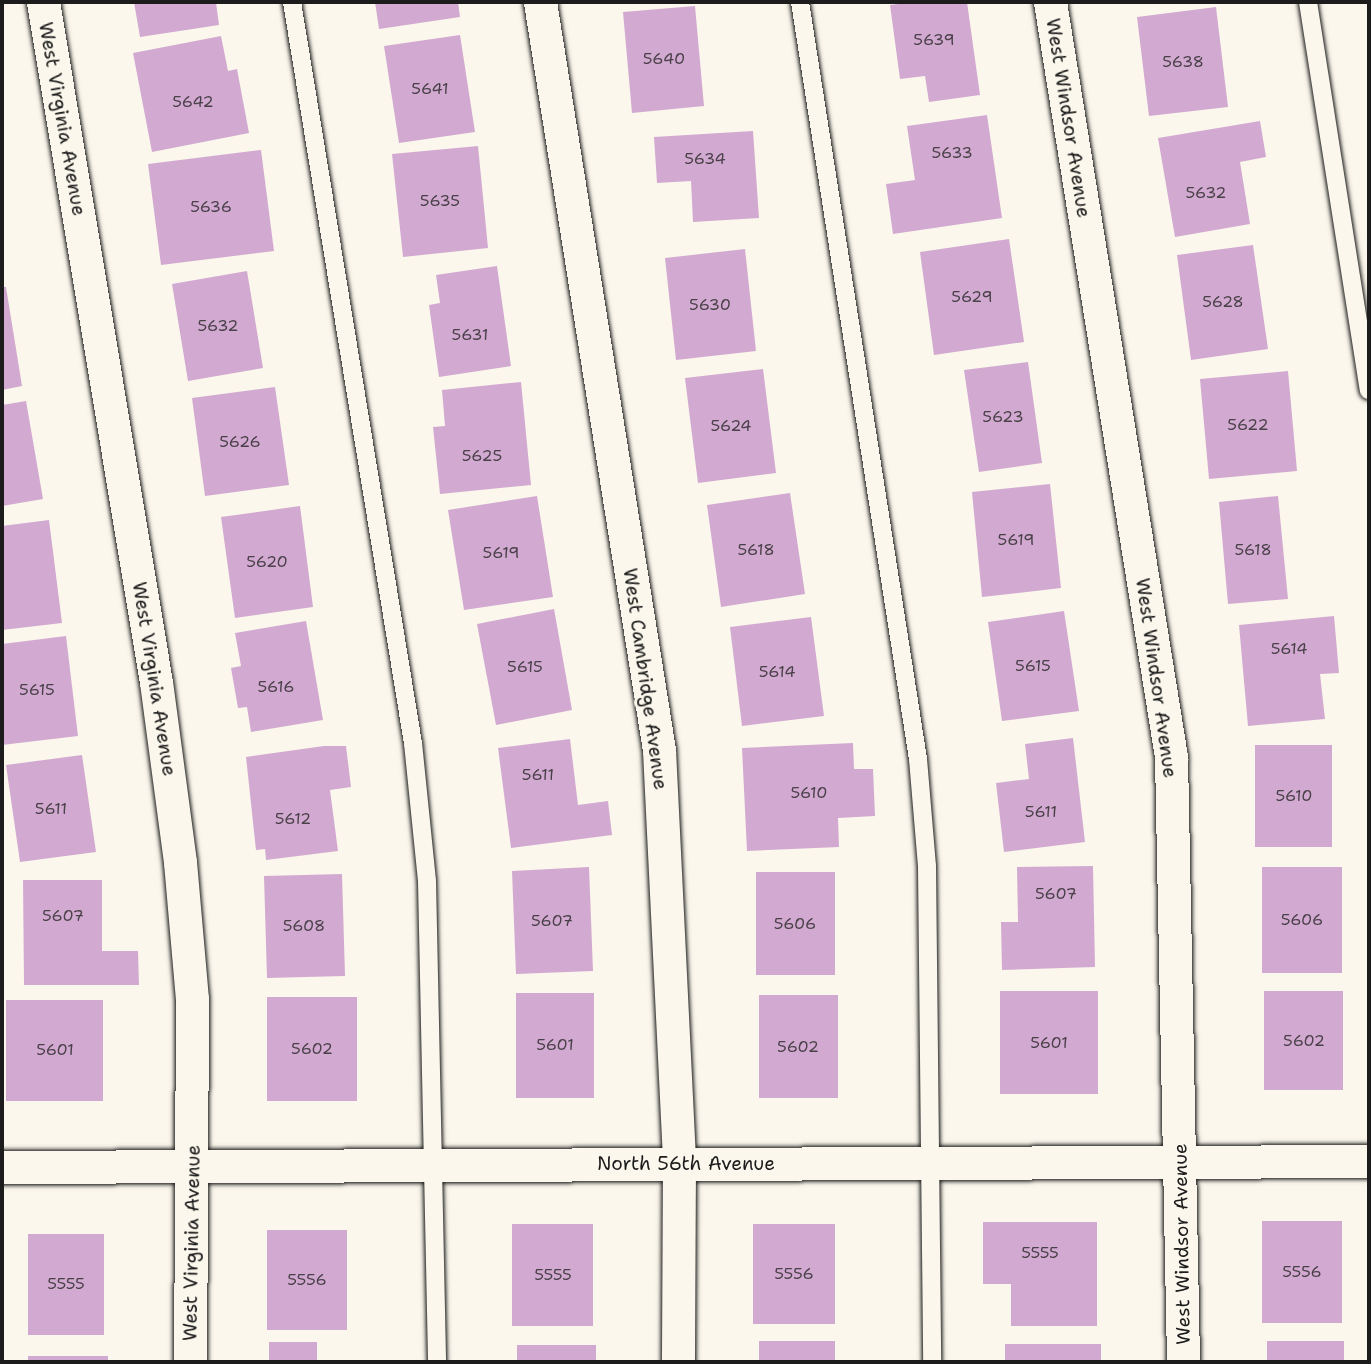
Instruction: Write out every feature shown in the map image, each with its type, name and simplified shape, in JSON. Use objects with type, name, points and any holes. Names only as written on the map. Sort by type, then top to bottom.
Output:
[{"type":"street","name":"West Virginia Avenue","points":[[43,2],[156,682],[179,848],[192,999],[194,1166],[190,1362]]},
{"type":"street","name":"West Cambridge Avenue","points":[[540,2],[659,750],[679,1163],[678,1362]]},
{"type":"street","name":"West Windsor Avenue","points":[[1050,2],[1171,757],[1183,1362]]},
{"type":"street","name":"North 56th Avenue","points":[[2,1167],[1369,1161]]},
{"type":"lane","points":[[292,2],[414,743],[427,881],[436,1164],[437,1362]]},
{"type":"lane","points":[[800,2],[918,759],[927,866],[932,1362]]},
{"type":"lane","points":[[1308,2],[1369,390]]},
{"type":"building","points":[[134,2],[216,2],[219,25],[140,37]]},
{"type":"building","points":[[375,2],[458,2],[460,17],[379,29]]},
{"type":"building","points":[[967,2],[980,95],[929,102],[925,76],[900,79],[890,5]]},
{"type":"building","points":[[695,6],[704,106],[632,113],[623,12]]},
{"type":"building","points":[[1216,7],[1228,107],[1149,116],[1137,17]]},
{"type":"building","points":[[460,35],[475,132],[399,143],[384,46]]},
{"type":"building","points":[[221,36],[228,71],[237,69],[249,133],[152,152],[133,53]]},
{"type":"building","points":[[987,115],[1002,218],[893,234],[886,184],[915,180],[907,126]]},
{"type":"building","points":[[1260,121],[1266,157],[1240,162],[1250,224],[1175,237],[1158,138]]},
{"type":"building","points":[[753,131],[759,218],[693,222],[691,181],[657,183],[654,137]]},
{"type":"building","points":[[478,146],[488,248],[403,257],[392,154]]},
{"type":"building","points":[[261,150],[274,251],[161,265],[148,164]]},
{"type":"building","points":[[1009,239],[1024,342],[934,355],[920,252]]},
{"type":"building","points":[[1253,245],[1268,349],[1191,360],[1177,255]]},
{"type":"building","points":[[745,249],[756,351],[676,360],[665,258]]},
{"type":"building","points":[[497,266],[511,366],[439,377],[429,305],[440,303],[436,275]]},
{"type":"building","points":[[247,271],[263,368],[188,381],[172,284]]},
{"type":"building","points":[[2,287],[6,287],[22,386],[2,390]]},
{"type":"building","points":[[1028,362],[1042,463],[979,472],[964,370]]},
{"type":"building","points":[[763,369],[776,473],[698,483],[685,378]]},
{"type":"building","points":[[1288,371],[1297,471],[1209,479],[1200,379]]},
{"type":"building","points":[[521,382],[531,485],[440,494],[433,427],[445,426],[442,390]]},
{"type":"building","points":[[275,387],[289,485],[205,496],[192,398]]},
{"type":"building","points":[[26,401],[43,499],[2,506],[2,405]]},
{"type":"building","points":[[1050,484],[1061,588],[982,597],[972,492]]},
{"type":"building","points":[[790,493],[805,594],[721,607],[707,505]]},
{"type":"building","points":[[537,496],[553,597],[464,610],[448,510]]},
{"type":"building","points":[[1278,496],[1288,599],[1228,604],[1219,502]]},
{"type":"building","points":[[300,506],[313,607],[235,618],[221,517]]},
{"type":"building","points":[[49,520],[62,623],[2,630],[2,526]]},
{"type":"building","points":[[554,609],[572,710],[496,725],[477,624]]},
{"type":"building","points":[[1064,611],[1079,711],[1002,721],[988,622]]},
{"type":"building","points":[[1334,616],[1339,673],[1320,674],[1325,719],[1248,726],[1239,625]]},
{"type":"building","points":[[811,617],[824,716],[742,726],[730,627]]},
{"type":"building","points":[[306,621],[323,720],[251,732],[247,707],[238,708],[231,668],[241,666],[235,633]]},
{"type":"building","points":[[66,636],[78,736],[2,745],[2,644]]},
{"type":"building","points":[[1073,738],[1085,842],[1004,852],[996,783],[1029,779],[1025,744]]},
{"type":"building","points":[[570,739],[578,805],[608,801],[612,835],[511,848],[498,748]]},
{"type":"building","points":[[853,743],[854,769],[873,769],[875,816],[838,818],[839,847],[747,851],[742,748]]},
{"type":"building","points":[[1255,745],[1332,745],[1332,847],[1255,847]]},
{"type":"building","points":[[324,746],[346,746],[351,787],[330,790],[338,851],[266,860],[265,849],[256,850],[246,757]]},
{"type":"building","points":[[82,755],[96,852],[20,862],[6,765]]},
{"type":"building","points":[[1093,866],[1095,967],[1002,970],[1001,922],[1018,922],[1017,867]]},
{"type":"building","points":[[589,867],[593,971],[516,974],[512,871]]},
{"type":"building","points":[[1262,867],[1342,867],[1342,973],[1262,973]]},
{"type":"building","points":[[756,872],[835,872],[835,975],[756,975]]},
{"type":"building","points":[[342,874],[345,976],[267,978],[264,876]]},
{"type":"building","points":[[23,880],[102,880],[102,951],[138,951],[139,985],[24,985]]},
{"type":"building","points":[[1000,991],[1098,991],[1098,1094],[1000,1094]]},
{"type":"building","points":[[1264,991],[1343,991],[1343,1090],[1264,1090]]},
{"type":"building","points":[[516,993],[594,993],[594,1098],[516,1098]]},
{"type":"building","points":[[759,995],[838,995],[838,1098],[759,1098]]},
{"type":"building","points":[[267,997],[357,997],[357,1101],[267,1101]]},
{"type":"building","points":[[6,1000],[103,1000],[103,1101],[6,1101]]},
{"type":"building","points":[[1262,1221],[1342,1221],[1342,1323],[1262,1323]]},
{"type":"building","points":[[983,1222],[1097,1222],[1097,1326],[1011,1326],[1011,1284],[983,1284]]},
{"type":"building","points":[[512,1224],[593,1224],[593,1326],[512,1326]]},
{"type":"building","points":[[753,1224],[835,1224],[835,1324],[753,1324]]},
{"type":"building","points":[[267,1230],[347,1230],[347,1330],[267,1330]]},
{"type":"building","points":[[28,1234],[104,1234],[104,1335],[28,1335]]},
{"type":"building","points":[[759,1341],[835,1341],[835,1362],[759,1362]]},
{"type":"building","points":[[1267,1341],[1344,1341],[1344,1362],[1267,1362]]},
{"type":"building","points":[[269,1342],[317,1342],[317,1362],[269,1362]]},
{"type":"building","points":[[1005,1344],[1101,1344],[1101,1362],[1005,1362]]},
{"type":"building","points":[[517,1345],[596,1345],[596,1362],[517,1362]]},
{"type":"building","points":[[28,1356],[108,1356],[108,1362],[28,1362]]}]
